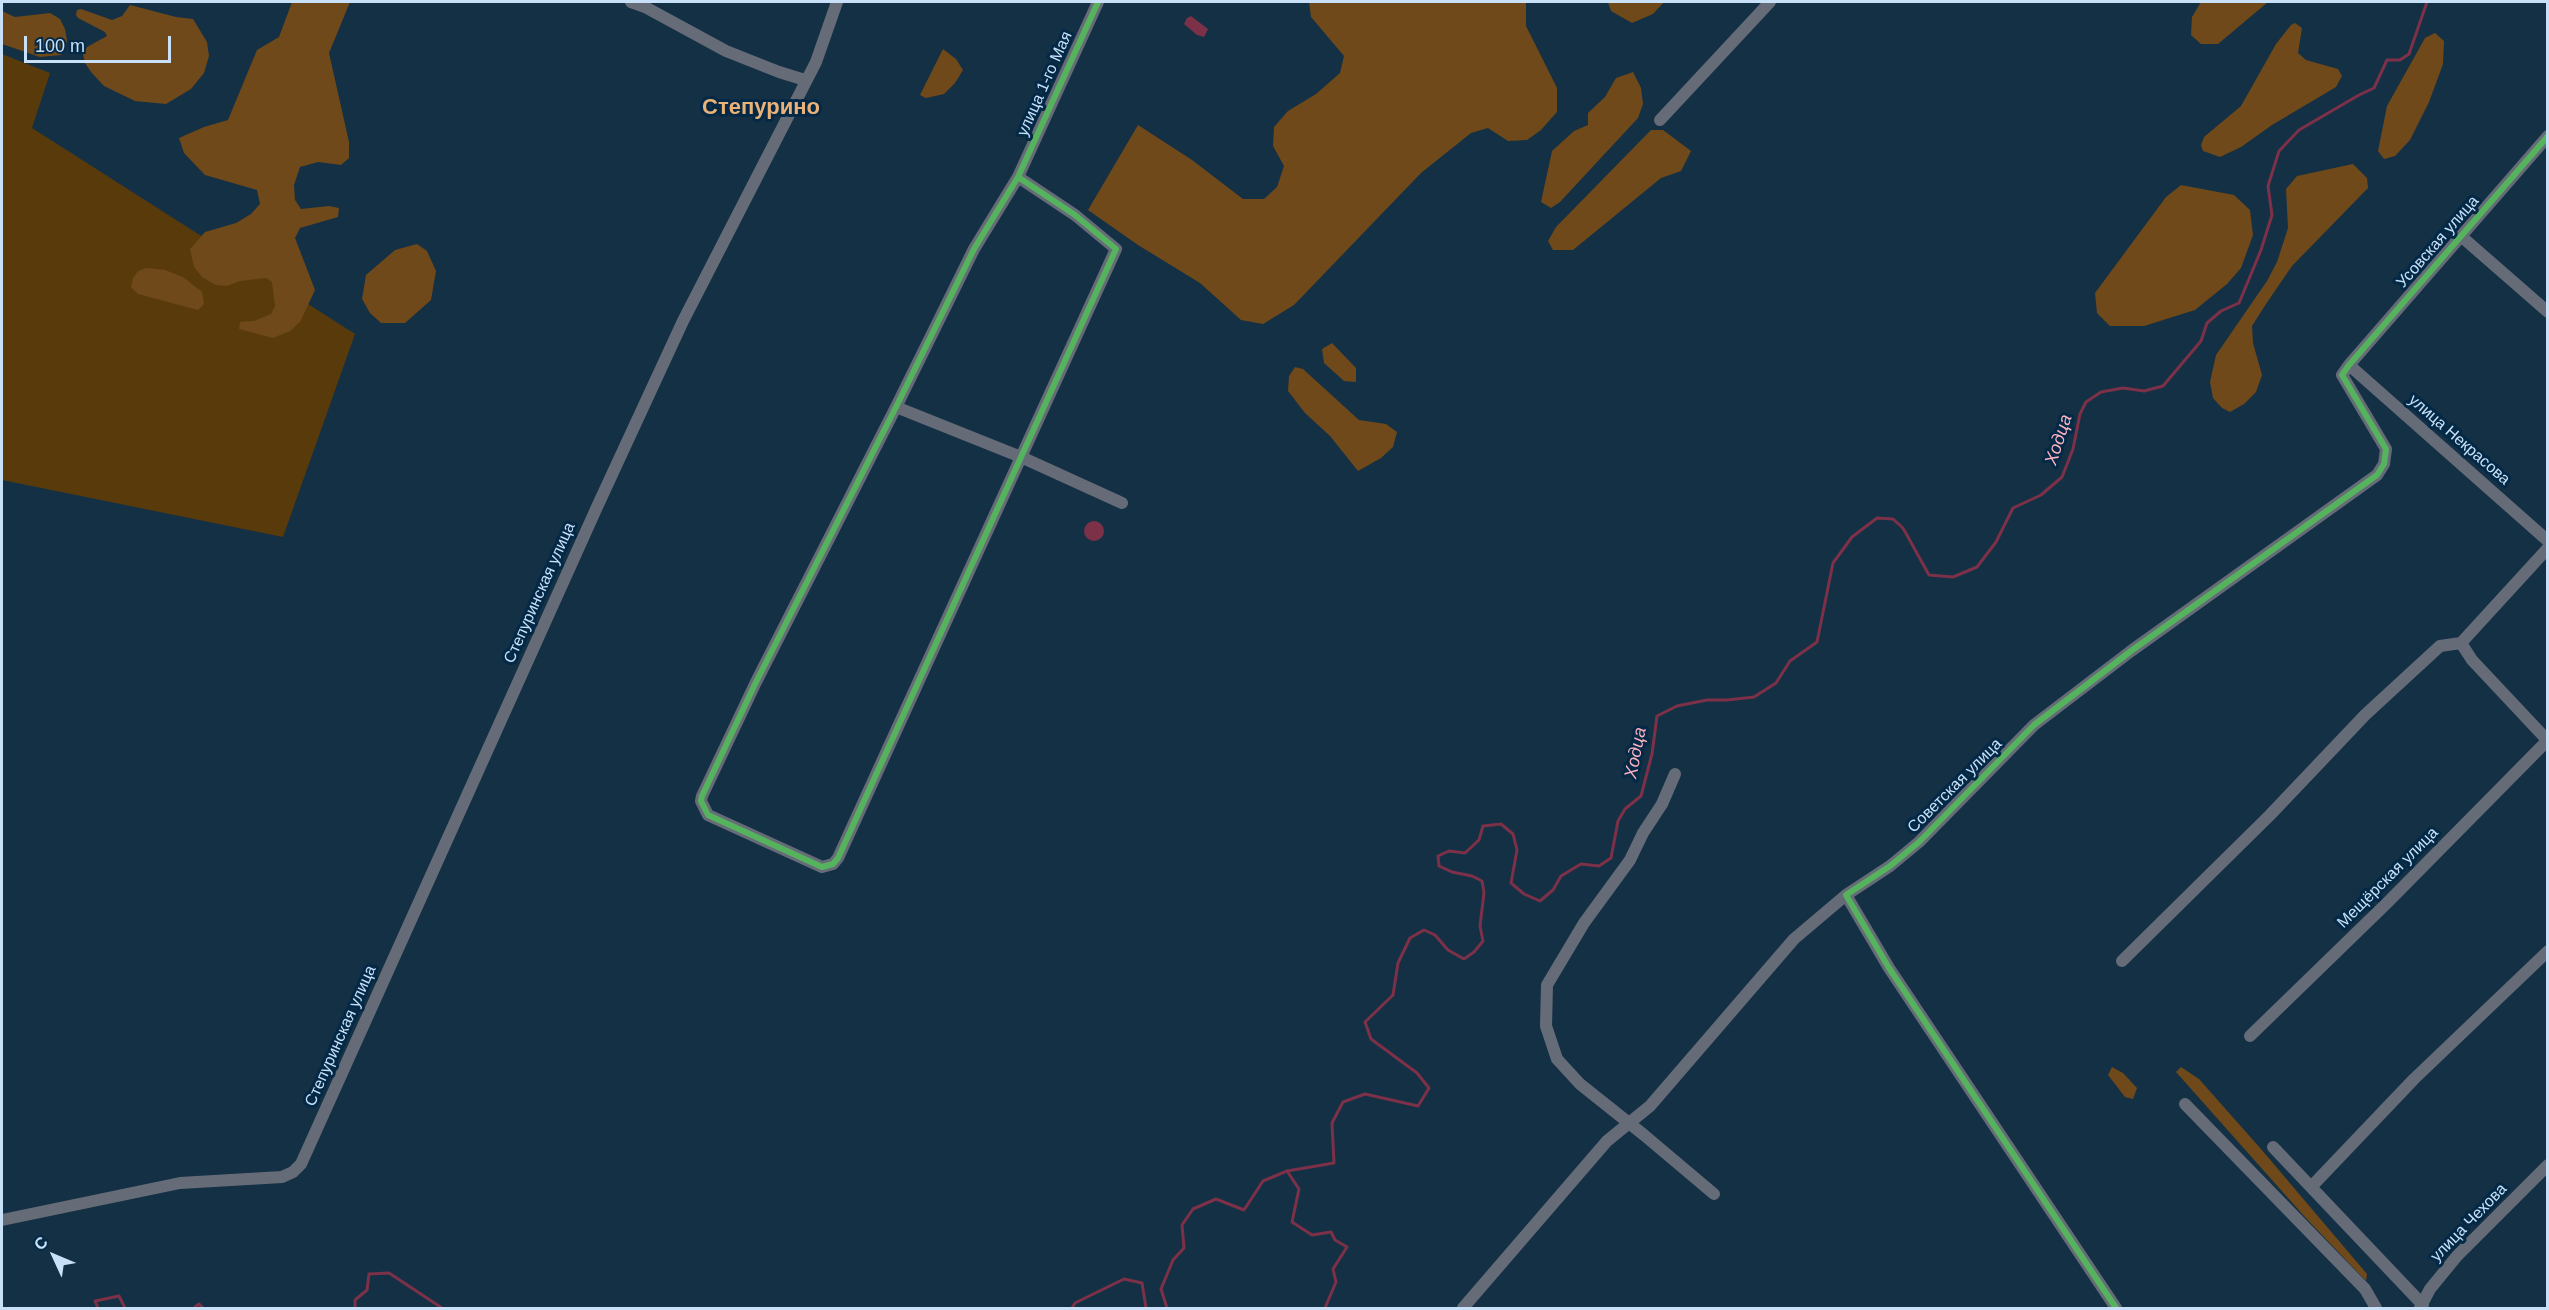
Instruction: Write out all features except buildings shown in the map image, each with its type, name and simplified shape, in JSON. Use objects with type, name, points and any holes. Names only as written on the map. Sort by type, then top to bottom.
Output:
[{"type":"street","points":[[632,2],[726,51],[805,80]]},
{"type":"street","name":"Степуринская улица","points":[[2,1220],[180,1183],[282,1177],[301,1164],[597,507],[683,321],[816,62],[837,2]]},
{"type":"street","name":"улица 1-го Мая","points":[[1021,457],[833,864],[822,867],[708,814],[701,801],[756,682],[974,249],[1018,177],[1098,2]]},
{"type":"street","points":[[1660,120],[1770,2]]},
{"type":"street","name":"Усовская улица","points":[[2349,365],[2547,136]]},
{"type":"street","points":[[1018,177],[1074,215],[1116,249],[1021,457]]},
{"type":"street","points":[[2462,237],[2547,312]]},
{"type":"street","name":"улица Некрасова","points":[[2349,365],[2547,541]]},
{"type":"street","name":"Советская улица","points":[[1846,895],[1890,867],[1919,842],[2034,725],[2131,651],[2377,475],[2384,464],[2386,449],[2357,403],[2343,375],[2349,365]]},
{"type":"street","points":[[896,407],[1021,457],[1122,503]]},
{"type":"street","points":[[2122,961],[2270,814],[2373,707],[2440,646],[2461,643],[2547,548]]},
{"type":"street","points":[[2461,643],[2472,660],[2547,741]]},
{"type":"street","name":"Мещёрская улица","points":[[2250,1036],[2388,902],[2547,741]]},
{"type":"street","points":[[1675,774],[1662,804],[1643,833],[1630,860],[1584,923],[1547,985],[1546,1026],[1557,1059],[1580,1084],[1714,1194]]},
{"type":"street","points":[[1463,1308],[1607,1141],[1650,1106],[1794,939],[1846,895],[1889,968],[2116,1308]]},
{"type":"street","points":[[2312,1186],[2414,1079],[2547,951]]},
{"type":"street","points":[[2185,1104],[2365,1289],[2376,1308]]},
{"type":"street","points":[[2273,1147],[2312,1186],[2421,1307]]},
{"type":"street","name":"улица Чехова","points":[[2421,1307],[2430,1289],[2457,1256],[2547,1166]]},
{"type":"shaded area","points":[[292,2],[350,2],[329,53],[349,142],[349,158],[341,165],[318,162],[300,167],[294,185],[295,200],[301,209],[329,206],[339,208],[338,217],[300,228],[295,238],[315,290],[300,322],[290,331],[273,338],[239,329],[240,322],[254,321],[271,314],[275,306],[272,282],[266,278],[240,281],[227,286],[216,285],[202,277],[194,267],[190,249],[205,232],[236,223],[251,214],[260,204],[257,190],[205,175],[184,153],[179,138],[228,120],[257,50],[279,37]]},
{"type":"shaded area","points":[[1309,2],[1526,2],[1526,26],[1557,88],[1557,112],[1541,130],[1527,140],[1508,141],[1488,128],[1471,133],[1421,173],[1294,305],[1263,324],[1241,320],[1200,283],[1138,245],[1088,210],[1138,125],[1192,160],[1243,199],[1264,199],[1277,187],[1284,166],[1273,146],[1274,127],[1288,111],[1316,94],[1340,73],[1344,56],[1311,17]]},
{"type":"shaded area","points":[[1608,2],[1664,2],[1653,14],[1632,23],[1611,11]]},
{"type":"shaded area","points":[[2201,2],[2268,2],[2218,44],[2201,44],[2191,35],[2192,17]]},
{"type":"shaded area","points":[[130,5],[193,19],[207,42],[209,56],[204,73],[191,89],[166,104],[135,101],[104,86],[85,63],[83,54],[87,47],[107,36],[105,32],[78,18],[77,10],[81,9],[112,20],[122,16]]},
{"type":"shaded area","points":[[2,11],[15,17],[50,13],[60,19],[67,40],[61,55],[40,57],[2,44]]},
{"type":"shaded area","points":[[1191,16],[1208,29],[1204,37],[1197,35],[1184,24]]},
{"type":"shaded area","points":[[2295,23],[2302,28],[2298,53],[2306,60],[2338,69],[2342,76],[2336,87],[2272,125],[2241,147],[2220,157],[2203,151],[2201,145],[2204,137],[2241,106],[2276,44]]},
{"type":"shaded area","points":[[2435,33],[2444,41],[2443,64],[2429,102],[2410,140],[2395,156],[2384,159],[2378,151],[2387,106],[2425,38]]},
{"type":"shaded area","points":[[943,49],[956,59],[963,70],[944,94],[926,98],[920,95]]},
{"type":"shaded area","points":[[2,54],[50,73],[32,128],[355,334],[283,537],[2,480]]},
{"type":"shaded area","points":[[1633,72],[1641,88],[1643,104],[1638,118],[1560,202],[1551,208],[1541,202],[1552,151],[1574,131],[1588,125],[1588,113],[1605,97],[1616,78]]},
{"type":"shaded area","points":[[1651,130],[1663,130],[1691,151],[1681,171],[1661,178],[1573,250],[1553,250],[1548,241],[1556,227]]},
{"type":"shaded area","points":[[2353,164],[2367,178],[2368,188],[2292,266],[2266,304],[2252,326],[2253,343],[2262,375],[2256,392],[2244,404],[2230,412],[2222,408],[2213,398],[2210,382],[2216,355],[2267,281],[2277,262],[2288,228],[2286,189],[2297,176]]},
{"type":"shaded area","points":[[2181,185],[2234,195],[2250,210],[2253,235],[2241,268],[2227,284],[2195,310],[2144,326],[2110,326],[2097,313],[2095,293],[2166,197]]},
{"type":"shaded area","points":[[417,244],[427,251],[436,271],[431,300],[405,323],[381,323],[370,313],[362,299],[366,275],[395,250]]},
{"type":"shaded area","points":[[146,268],[165,270],[183,277],[202,292],[204,304],[198,310],[138,294],[131,287],[133,278],[138,271]]},
{"type":"shaded area","points":[[1332,343],[1356,368],[1356,382],[1344,381],[1324,363],[1322,349]]},
{"type":"shaded area","points":[[1295,367],[1303,369],[1359,420],[1386,424],[1397,432],[1393,447],[1381,458],[1358,471],[1330,436],[1305,413],[1288,391],[1289,376]]},
{"type":"shaded area","points":[[1094,521],[1101,524],[1104,531],[1101,538],[1094,541],[1087,538],[1084,531],[1087,524]]},
{"type":"shaded area","points":[[2112,1067],[2123,1073],[2137,1088],[2133,1099],[2125,1097],[2108,1075]]},
{"type":"shaded area","points":[[2181,1067],[2199,1079],[2261,1149],[2367,1274],[2366,1281],[2304,1216],[2176,1072]]},
{"type":"waterway","name":"Ходца","points":[[1167,1308],[1161,1289],[1173,1260],[1184,1248],[1182,1225],[1193,1209],[1216,1199],[1244,1210],[1263,1181],[1287,1171],[1334,1163],[1332,1123],[1343,1102],[1365,1094],[1418,1106],[1429,1088],[1417,1073],[1371,1039],[1365,1022],[1393,995],[1398,963],[1410,938],[1424,930],[1435,935],[1448,950],[1464,959],[1483,941],[1480,926],[1484,893],[1482,881],[1439,866],[1438,856],[1449,851],[1465,853],[1479,840],[1483,826],[1501,824],[1513,834],[1517,850],[1511,883],[1524,894],[1540,901],[1553,890],[1561,876],[1581,864],[1599,866],[1611,858],[1618,821],[1625,809],[1641,796],[1652,754],[1657,716],[1677,706],[1707,700],[1754,697],[1776,683],[1790,661],[1817,642],[1833,563],[1852,537],[1877,518],[1893,519],[1903,528],[1929,575],[1953,577],[1977,567],[1996,542],[2013,508],[2041,495],[2062,477],[2073,449],[2080,414],[2086,402],[2101,392],[2123,388],[2144,391],[2163,386],[2201,341],[2207,323],[2221,311],[2239,303],[2261,250],[2272,215],[2268,186],[2279,151],[2299,130],[2374,88],[2387,60],[2400,60],[2409,54],[2427,2]]},
{"type":"waterway","points":[[1287,1171],[1299,1189],[1292,1222],[1312,1235],[1331,1232],[1335,1240],[1347,1247],[1333,1269],[1336,1282],[1325,1308]]},
{"type":"waterway","name":"Ходца","points":[[355,1308],[355,1300],[367,1290],[369,1274],[389,1273],[442,1308]]},
{"type":"waterway","name":"Ходца","points":[[1072,1308],[1075,1303],[1124,1279],[1142,1283],[1146,1308]]},
{"type":"waterway","name":"Ходца","points":[[98,1308],[95,1301],[119,1296],[125,1308]]},
{"type":"waterway","name":"Ходца","points":[[194,1308],[199,1304],[203,1308]]},
{"type":"cycle path","points":[[1018,177],[1075,215],[1116,249],[838,858],[833,864],[822,867],[708,815],[701,801],[702,796],[756,682],[974,249],[1018,177],[1098,2]]},
{"type":"cycle path","points":[[2116,1308],[1889,968],[1846,895],[1890,866],[1919,842],[2034,725],[2131,651],[2377,475],[2384,464],[2386,449],[2342,375],[2548,136]]},
{"type":"district","name":"Степурино","points":[[761,108]]}]
